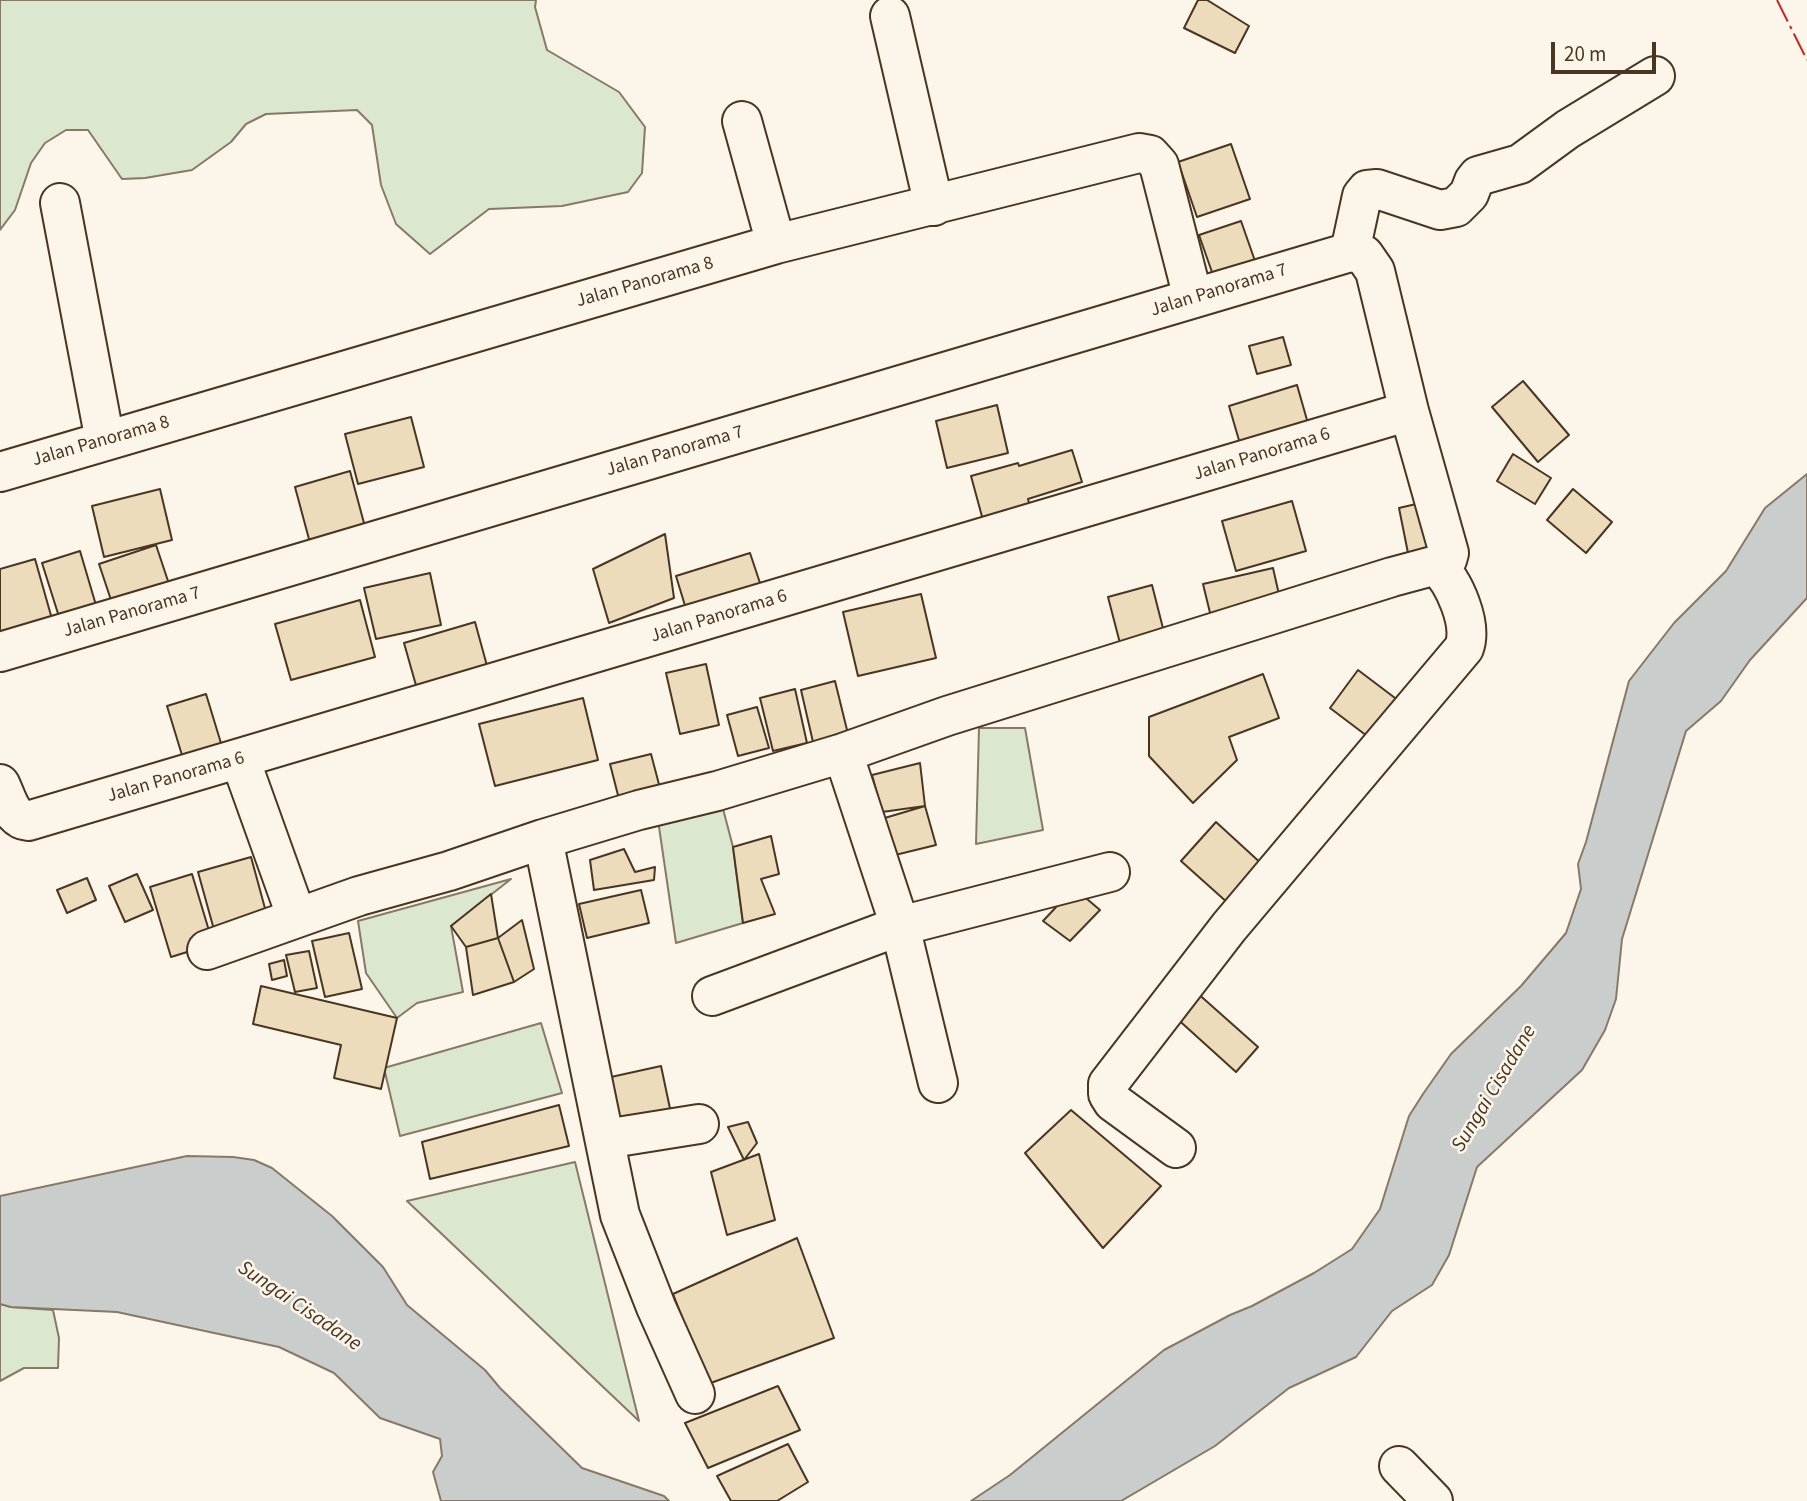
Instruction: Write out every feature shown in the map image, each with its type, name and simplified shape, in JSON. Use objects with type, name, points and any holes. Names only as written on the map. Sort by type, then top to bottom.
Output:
[{"type":"street","points":[[890,16],[934,205]]},
{"type":"street","points":[[207,950],[359,896],[449,871],[639,810],[717,791],[843,753],[947,716],[1447,560],[1449,553],[1409,411],[1375,271],[1364,255],[1350,252],[1362,196],[1367,190],[1377,189],[1440,210],[1456,208],[1469,194],[1478,176],[1520,164],[1568,130],[1655,76]]},
{"type":"street","points":[[742,121],[776,244]]},
{"type":"street","name":"Jalan Panorama 8","points":[[0,472],[776,244],[1139,153],[1150,155],[1159,165],[1193,299]]},
{"type":"street","points":[[60,203],[105,442]]},
{"type":"street","name":"Jalan Panorama 7","points":[[0,652],[1350,252]]},
{"type":"street","name":"Jalan Panorama 6","points":[[10,806],[240,760],[1409,411]]},
{"type":"street","points":[[1176,1149],[1113,1102],[1108,1094],[1108,1084],[1241,915],[1464,648],[1466,637],[1461,606],[1451,581],[1436,565]]},
{"type":"street","points":[[843,753],[900,926],[938,1083]]},
{"type":"street","points":[[240,760],[297,918]]},
{"type":"street","points":[[543,839],[620,1216],[656,1307],[695,1394]]},
{"type":"street","points":[[712,996],[900,926],[1110,872]]},
{"type":"street","points":[[605,1139],[699,1124]]},
{"type":"street","points":[[1399,1466],[1433,1501]]},
{"type":"green space","points":[[0,0],[536,0],[535,7],[547,50],[619,92],[645,127],[642,173],[628,192],[562,206],[489,209],[430,254],[396,224],[381,185],[372,125],[357,110],[266,114],[246,124],[231,142],[192,170],[145,178],[122,179],[88,130],[66,130],[45,143],[31,163],[15,210],[0,230]]},
{"type":"green space","points":[[979,728],[1025,728],[1043,830],[976,844]]},
{"type":"green space","points":[[722,805],[733,847],[743,923],[676,943],[658,820]]},
{"type":"green space","points":[[511,879],[451,926],[463,992],[417,1003],[397,1018],[366,973],[358,921]]},
{"type":"green space","points":[[541,1023],[562,1093],[400,1136],[384,1068]]},
{"type":"green space","points":[[575,1162],[639,1421],[407,1201]]},
{"type":"green space","points":[[0,1304],[53,1310],[59,1338],[58,1368],[24,1368],[0,1381]]},
{"type":"water","name":"Sungai Cisadane","points":[[1807,474],[1807,598],[1750,660],[1721,701],[1686,731],[1622,939],[1616,999],[1605,1030],[1582,1070],[1477,1167],[1449,1255],[1432,1285],[1392,1311],[1356,1357],[1289,1388],[1215,1446],[1121,1501],[971,1501],[1010,1475],[1164,1350],[1314,1273],[1352,1249],[1380,1209],[1409,1116],[1423,1094],[1451,1054],[1521,986],[1566,933],[1581,889],[1578,864],[1629,681],[1674,623],[1726,571],[1765,508]]},
{"type":"water","name":"Sungai Cisadane","points":[[187,1156],[233,1157],[254,1160],[272,1168],[332,1216],[383,1267],[407,1305],[485,1370],[582,1468],[664,1496],[669,1501],[441,1501],[433,1472],[442,1456],[440,1439],[380,1418],[334,1373],[279,1347],[117,1312],[11,1307],[0,1304],[0,1196]]},
{"type":"building","points":[[1198,0],[1207,0],[1249,26],[1235,53],[1184,28]]},
{"type":"building","points":[[1231,144],[1250,199],[1197,217],[1178,162]]},
{"type":"building","points":[[1241,221],[1255,261],[1213,275],[1199,235]]},
{"type":"building","points":[[1283,337],[1291,365],[1257,374],[1249,346]]},
{"type":"building","points":[[1523,381],[1569,435],[1538,462],[1492,407]]},
{"type":"building","points":[[1297,385],[1311,434],[1243,454],[1229,406]]},
{"type":"building","points":[[997,405],[1008,453],[947,468],[936,421]]},
{"type":"building","points":[[411,417],[424,467],[358,484],[345,434]]},
{"type":"building","points":[[1072,450],[1082,482],[1028,499],[1034,522],[987,535],[971,476],[1018,463],[1019,466]]},
{"type":"building","points":[[1513,454],[1551,478],[1535,504],[1497,481]]},
{"type":"building","points":[[350,471],[368,538],[313,554],[295,487]]},
{"type":"building","points":[[160,489],[172,540],[104,557],[92,506]]},
{"type":"building","points":[[1573,489],[1612,522],[1586,553],[1547,520]]},
{"type":"building","points":[[1292,501],[1306,551],[1236,571],[1222,521]]},
{"type":"building","points":[[1429,501],[1440,557],[1410,563],[1399,508]]},
{"type":"building","points":[[665,534],[674,598],[609,623],[593,569]]},
{"type":"building","points":[[156,545],[172,593],[115,612],[99,564]]},
{"type":"building","points":[[80,551],[98,612],[61,623],[42,563]]},
{"type":"building","points":[[750,553],[765,598],[690,622],[676,576]]},
{"type":"building","points":[[35,559],[52,619],[0,634],[0,569]]},
{"type":"building","points":[[1273,568],[1282,608],[1213,625],[1203,584]]},
{"type":"building","points":[[430,573],[441,625],[376,639],[364,588]]},
{"type":"building","points":[[1152,585],[1166,640],[1122,651],[1108,597]]},
{"type":"building","points":[[921,594],[936,658],[858,676],[843,612]]},
{"type":"building","points":[[360,600],[375,657],[291,680],[275,624]]},
{"type":"building","points":[[475,622],[492,684],[421,703],[404,643]]},
{"type":"building","points":[[706,664],[719,725],[680,734],[666,673]]},
{"type":"building","points":[[1358,670],[1399,701],[1371,739],[1330,708]]},
{"type":"building","points":[[1263,674],[1279,718],[1229,737],[1237,760],[1193,803],[1149,756],[1149,717]]},
{"type":"building","points":[[835,681],[848,734],[813,742],[801,690]]},
{"type":"building","points":[[795,689],[807,743],[773,751],[760,698]]},
{"type":"building","points":[[206,694],[224,753],[185,765],[167,706]]},
{"type":"building","points":[[583,698],[598,760],[495,786],[479,724]]},
{"type":"building","points":[[757,707],[769,748],[738,756],[727,715]]},
{"type":"building","points":[[651,754],[661,792],[620,803],[610,764]]},
{"type":"building","points":[[920,763],[925,806],[882,812],[872,775]]},
{"type":"building","points":[[925,806],[936,845],[887,857],[878,820]]},
{"type":"building","points":[[1216,822],[1264,866],[1229,904],[1181,861]]},
{"type":"building","points":[[771,836],[779,874],[761,879],[775,914],[743,923],[733,847]]},
{"type":"building","points":[[624,849],[635,872],[655,867],[654,880],[594,890],[590,860]]},
{"type":"building","points":[[251,857],[269,923],[216,937],[198,872]]},
{"type":"building","points":[[137,874],[153,910],[125,922],[109,886]]},
{"type":"building","points":[[192,874],[213,944],[171,957],[150,887]]},
{"type":"building","points":[[87,878],[96,900],[67,913],[57,890]]},
{"type":"building","points":[[1074,888],[1100,910],[1070,941],[1043,921]]},
{"type":"building","points":[[641,890],[649,923],[587,938],[579,904]]},
{"type":"building","points":[[491,894],[498,938],[466,947],[451,926]]},
{"type":"building","points":[[522,920],[534,969],[514,982],[498,938]]},
{"type":"building","points":[[349,933],[362,989],[325,997],[312,941]]},
{"type":"building","points":[[498,938],[514,982],[473,995],[466,947]]},
{"type":"building","points":[[309,951],[317,988],[295,992],[286,955]]},
{"type":"building","points":[[284,960],[287,976],[272,980],[269,964]]},
{"type":"building","points":[[261,986],[397,1018],[381,1089],[334,1078],[341,1045],[253,1024]]},
{"type":"building","points":[[1195,991],[1258,1047],[1236,1072],[1173,1015]]},
{"type":"building","points":[[661,1066],[672,1118],[622,1129],[611,1077]]},
{"type":"building","points":[[559,1105],[569,1146],[430,1179],[422,1142]]},
{"type":"building","points":[[1071,1110],[1161,1186],[1103,1248],[1025,1153]]},
{"type":"building","points":[[748,1122],[757,1143],[744,1160],[728,1127]]},
{"type":"building","points":[[759,1154],[775,1220],[727,1235],[711,1172]]},
{"type":"building","points":[[797,1238],[834,1338],[708,1384],[673,1294]]},
{"type":"building","points":[[778,1386],[800,1430],[708,1468],[685,1423]]},
{"type":"building","points":[[788,1444],[808,1482],[777,1501],[731,1501],[717,1476]]},
{"type":"power","points":[[1777,0],[1807,60]]}]
